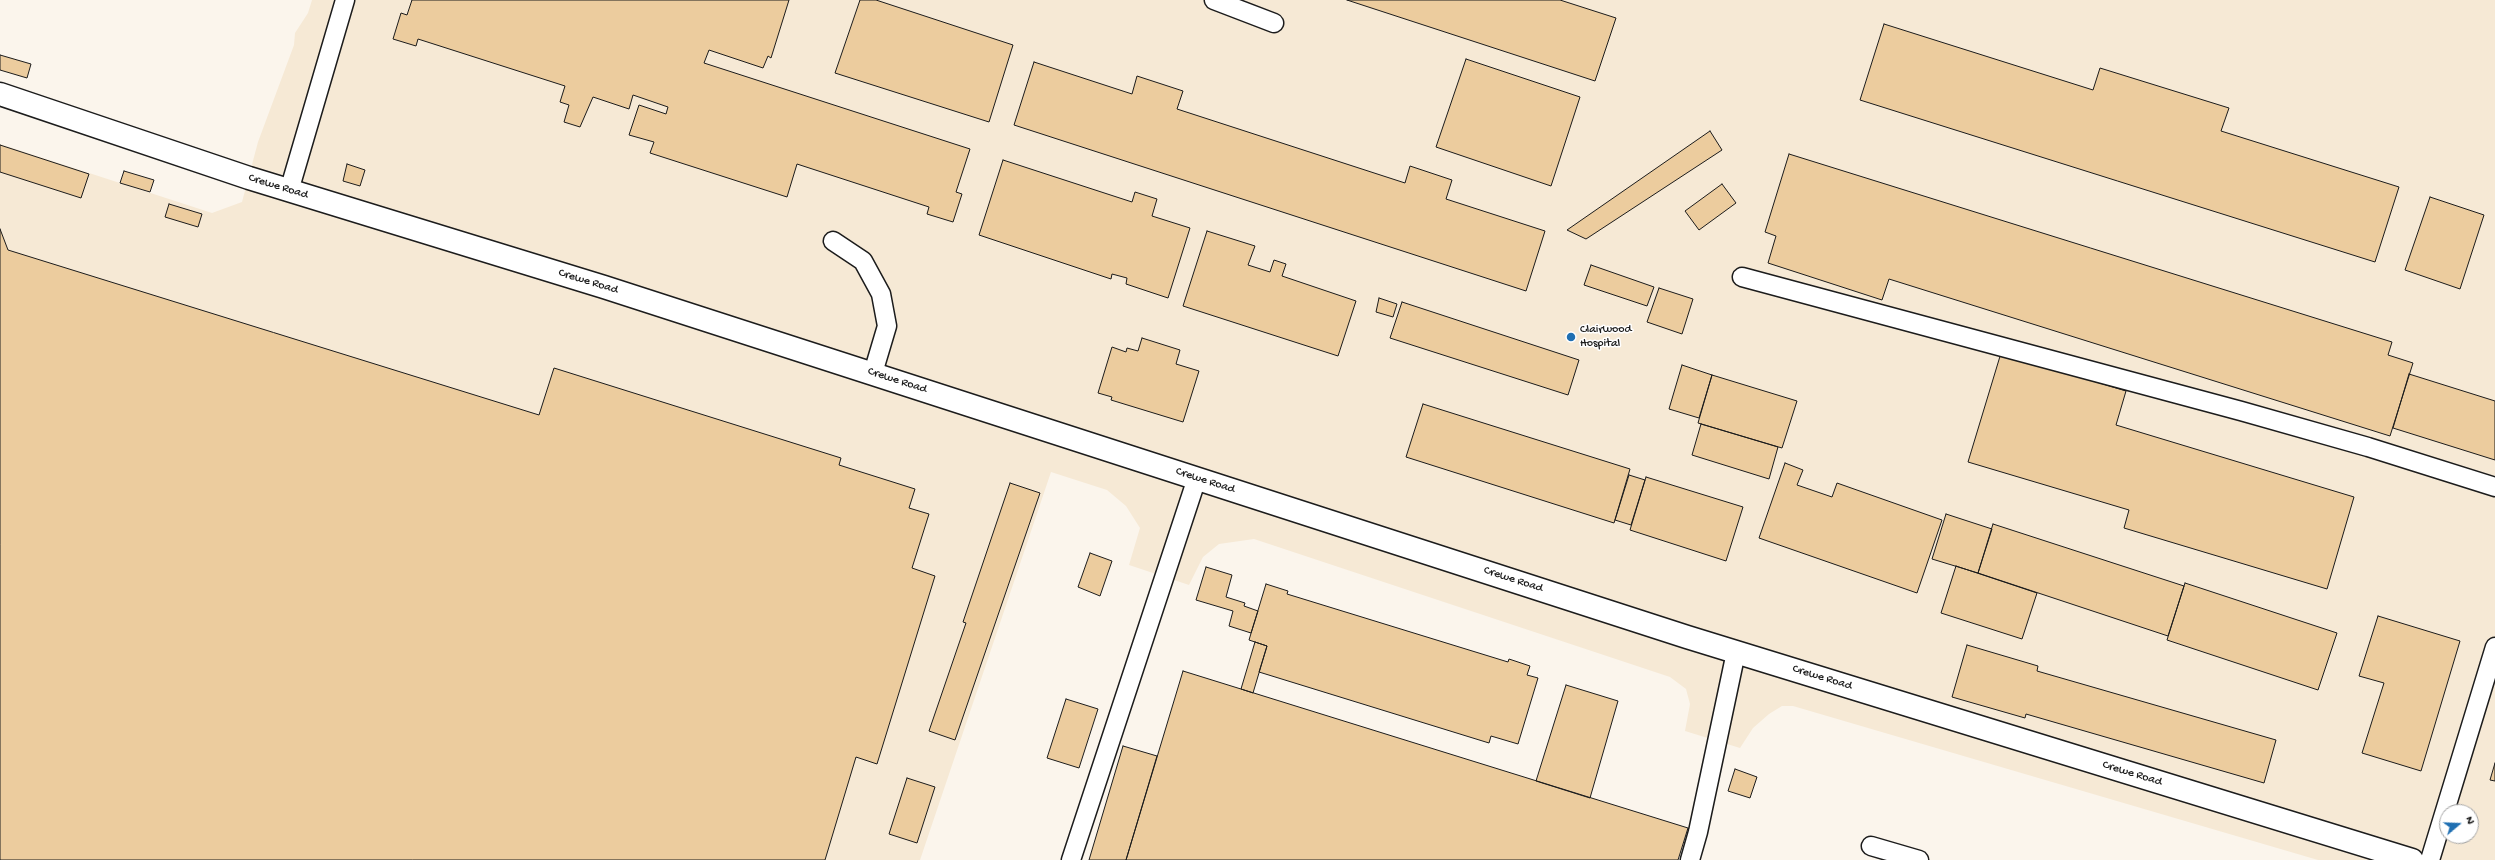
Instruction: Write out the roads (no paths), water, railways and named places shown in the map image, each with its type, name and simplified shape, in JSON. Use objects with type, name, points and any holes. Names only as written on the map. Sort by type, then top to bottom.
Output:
[{"type":"street","name":"Crewe Road","points":[[0,94],[289,191],[604,287],[1736,652],[2412,860]]},
{"type":"lane","points":[[289,191],[345,0]]},
{"type":"lane","points":[[1214,0],[1274,23]]},
{"type":"lane","points":[[833,241],[863,261],[881,294],[887,326],[873,374]]},
{"type":"lane","points":[[1742,277],[2241,411],[2368,447],[2495,486]]},
{"type":"lane","points":[[1071,860],[1197,478]]},
{"type":"lane","points":[[2430,860],[2495,647]]},
{"type":"lane","points":[[1690,860],[1700,824],[1736,652]]},
{"type":"lane","points":[[1871,846],[1919,860]]},
{"type":"place","name":"Clairwood Hospital","points":[[1571,337]]}]
